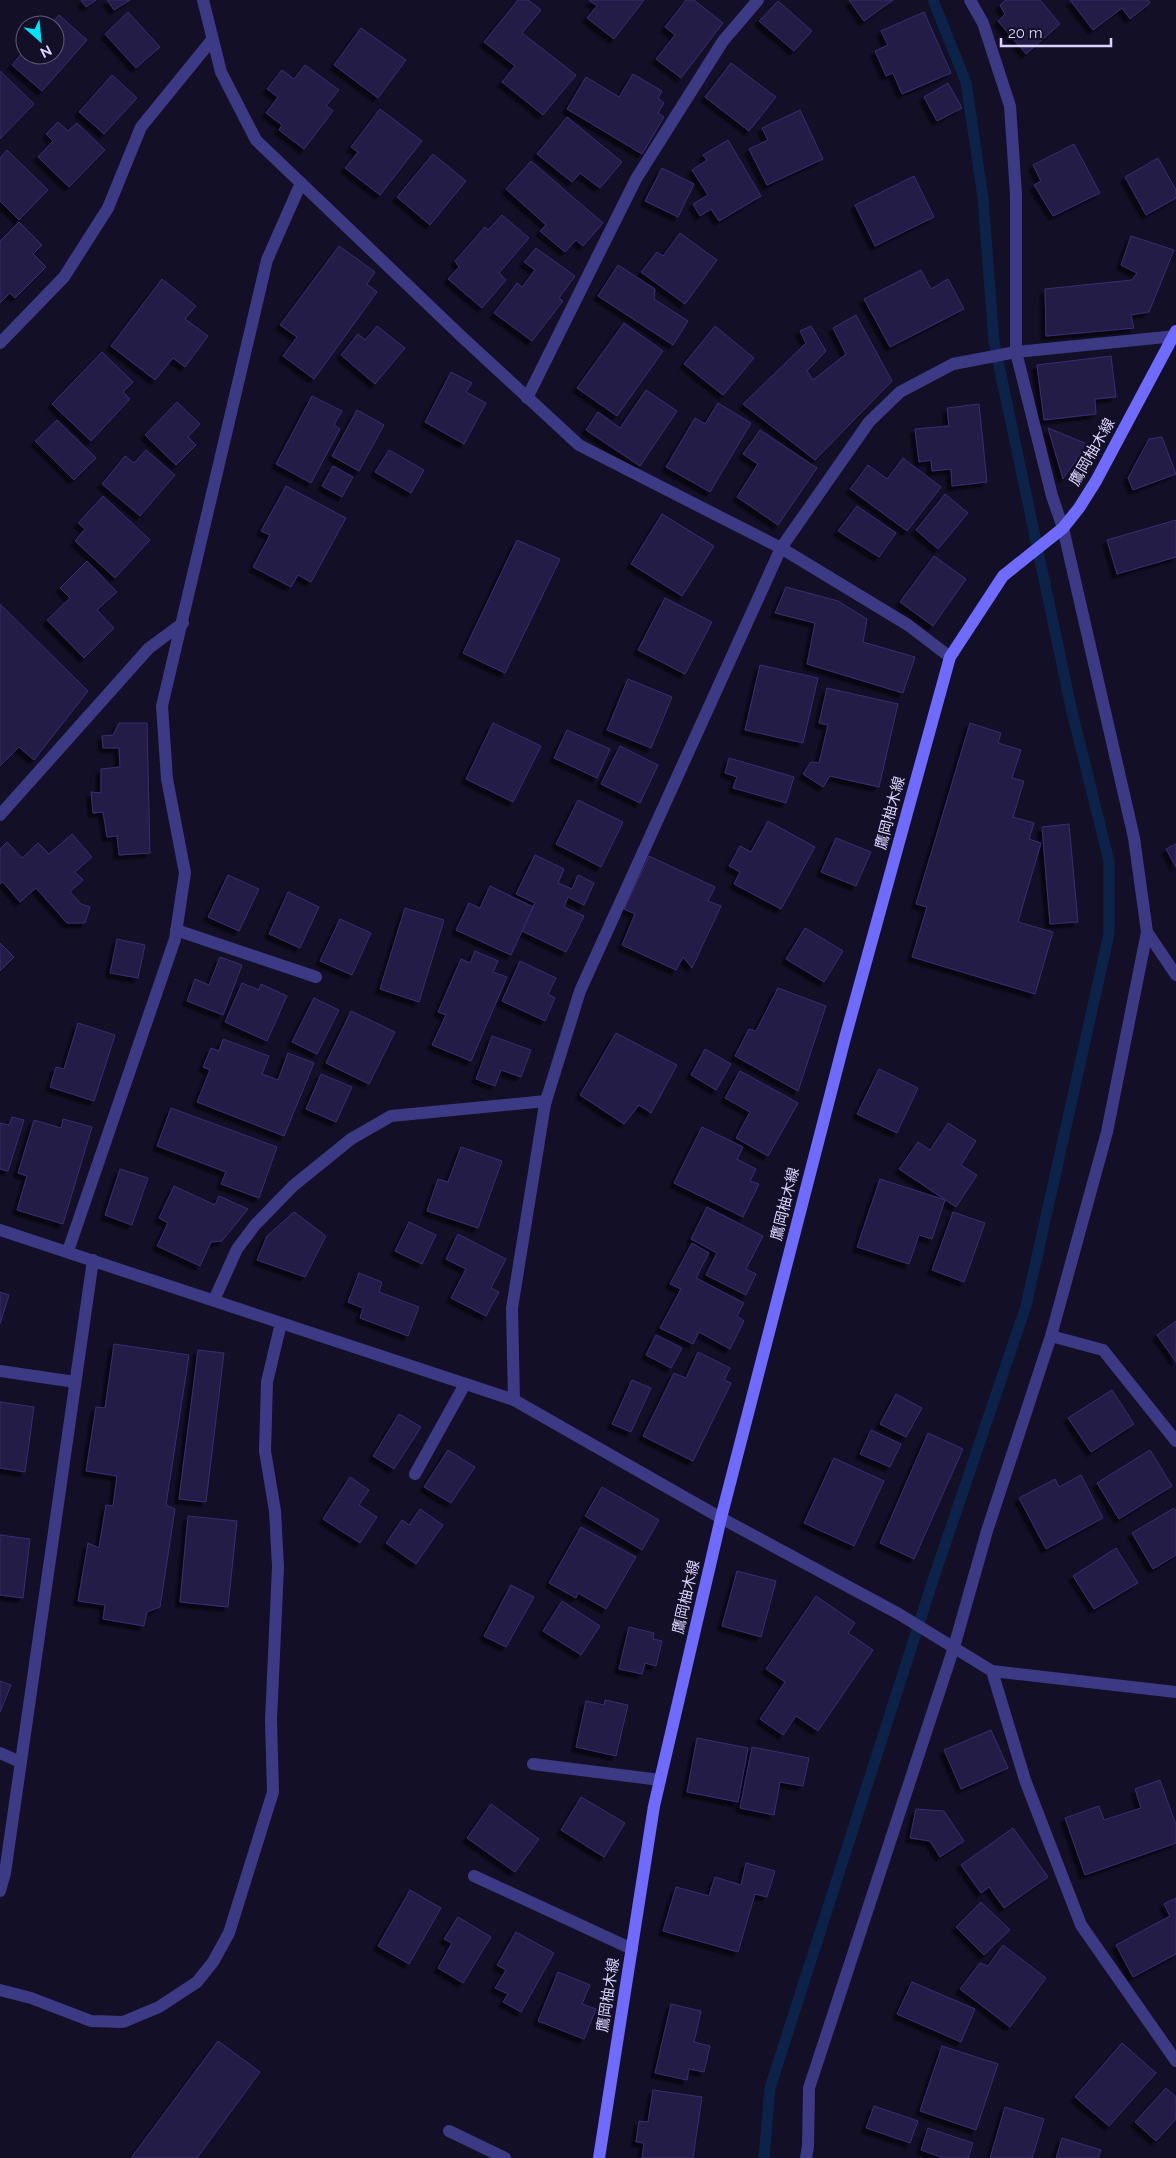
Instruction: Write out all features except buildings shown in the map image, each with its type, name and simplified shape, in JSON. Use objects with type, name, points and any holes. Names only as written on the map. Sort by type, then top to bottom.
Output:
[{"type":"main road","name":"鷹岡柚木線","points":[[599,2158],[660,1780],[721,1518],[845,1038],[950,657],[1003,576],[1063,528],[1096,481],[1175,335]]},
{"type":"street","points":[[203,0],[211,41],[221,72],[256,140],[526,398],[580,445],[781,548],[908,625],[950,657]]},
{"type":"street","points":[[526,398],[636,179],[723,41],[758,0]]},
{"type":"street","points":[[806,2158],[809,2088],[954,1647],[987,1530],[1051,1336],[1107,1132],[1147,932],[1134,838],[1063,528],[1052,496],[1016,352],[1016,194],[1010,106],[983,23],[970,0]]},
{"type":"street","points":[[0,343],[64,277],[108,208],[141,127],[211,41]]},
{"type":"street","points":[[68,1251],[176,930],[184,874],[167,780],[162,706],[267,260],[301,183]]},
{"type":"street","points":[[514,1400],[512,1308],[546,1101],[580,991],[781,548],[869,422],[900,392],[953,364],[1016,352],[1175,335]]},
{"type":"street","points":[[0,815],[149,648],[183,623]]},
{"type":"street","points":[[176,930],[316,977]]},
{"type":"street","points":[[1147,932],[1176,975]]},
{"type":"street","points":[[214,1300],[237,1249],[255,1225],[294,1186],[351,1138],[391,1116],[546,1101]]},
{"type":"street","points":[[0,1230],[514,1400],[721,1518],[942,1638],[992,1671],[1176,1692]]},
{"type":"street","points":[[0,1891],[93,1260]]},
{"type":"street","points":[[0,1990],[31,1998],[91,2021],[123,2022],[159,2007],[196,1982],[213,1962],[229,1933],[273,1792],[270,1720],[278,1567],[275,1511],[265,1451],[267,1382],[281,1323]]},
{"type":"street","points":[[1051,1336],[1104,1350],[1176,1441]]},
{"type":"street","points":[[0,1371],[75,1382]]},
{"type":"street","points":[[416,1474],[465,1384]]},
{"type":"street","points":[[992,1671],[1025,1780],[1081,1925],[1176,2061]]},
{"type":"street","points":[[0,1753],[20,1762]]},
{"type":"street","points":[[533,1764],[660,1780]]},
{"type":"street","points":[[474,1876],[632,1949]]},
{"type":"street","points":[[449,2132],[505,2158]]},
{"type":"waterway","points":[[764,2158],[770,2088],[933,1580],[1026,1306],[1109,934],[1109,861],[1072,712],[994,342],[983,198],[966,82],[933,0]]}]
